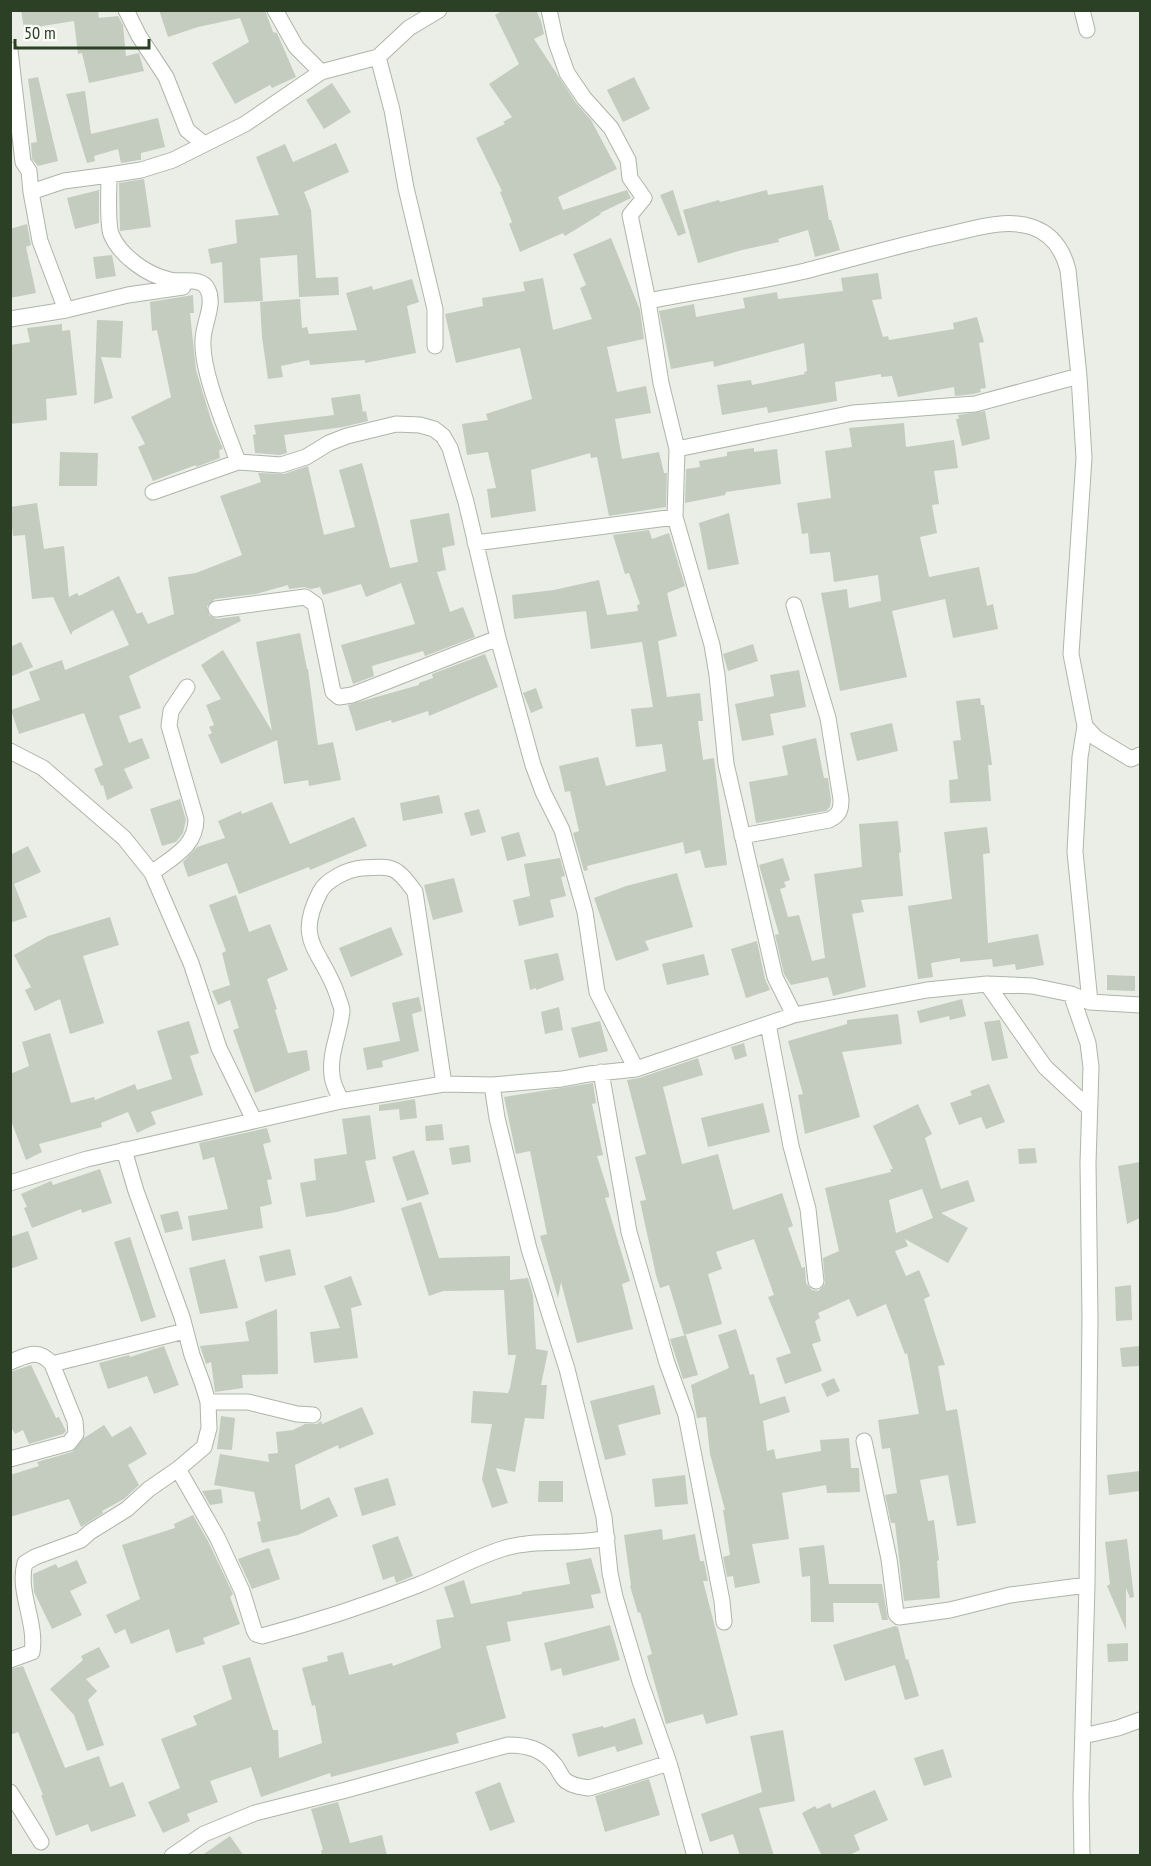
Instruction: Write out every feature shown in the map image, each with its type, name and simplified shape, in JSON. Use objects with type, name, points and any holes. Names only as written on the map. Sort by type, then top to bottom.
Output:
[{"type":"street","points":[[126,10],[139,36],[166,77],[187,130],[204,144]]},
{"type":"street","points":[[274,10],[296,47],[321,72]]},
{"type":"street","points":[[31,192],[64,181],[141,170],[173,160],[245,124],[321,72],[378,57],[409,27],[439,10]]},
{"type":"street","points":[[549,10],[556,42],[567,73],[584,98],[611,128],[627,160],[630,178],[644,198],[630,215],[648,301],[661,383],[677,449],[675,517],[712,645],[726,764],[742,836],[776,977],[794,1016]]},
{"type":"street","points":[[1082,10],[1087,30]]},
{"type":"street","points":[[10,50],[23,162],[29,171],[40,241],[66,310]]},
{"type":"street","points":[[378,57],[392,110],[406,188],[435,309],[435,346]]},
{"type":"street","points":[[109,175],[110,232],[116,243],[138,266],[171,280],[194,281],[202,284],[208,290],[210,302],[202,339],[204,359],[238,462]]},
{"type":"street","points":[[648,301],[804,271],[886,248],[984,226],[1011,224],[1032,227],[1059,245],[1065,256],[1068,270],[1079,376],[1084,458],[1071,654],[1085,726],[1080,757],[1076,852],[1090,1002]]},
{"type":"street","points":[[10,319],[66,310],[128,295],[202,284]]},
{"type":"street","points":[[677,449],[853,413],[975,404],[1079,376]]},
{"type":"street","points":[[153,492],[238,462],[281,465],[306,457],[329,443],[347,436],[396,424],[420,425],[434,429],[443,436],[450,448],[533,765],[543,792],[562,830],[585,912],[597,992],[636,1069]]},
{"type":"street","points":[[475,543],[675,517]]},
{"type":"street","points":[[216,609],[305,597],[315,604],[333,692],[339,697],[352,695],[498,638]]},
{"type":"street","points":[[742,836],[830,820],[838,816],[841,810],[828,718],[794,605]]},
{"type":"street","points":[[152,873],[189,844],[196,832],[196,819],[169,726],[171,711],[187,687]]},
{"type":"street","points":[[1085,726],[1096,738],[1131,759],[1140,755]]},
{"type":"street","points":[[10,751],[43,768],[124,838],[152,873],[191,963],[219,1048],[254,1120]]},
{"type":"street","points":[[341,1101],[332,1076],[335,1040],[342,1010],[331,978],[310,940],[308,921],[324,885],[355,869],[388,866],[402,874],[416,892],[444,1084]]},
{"type":"street","points":[[10,1183],[87,1159],[341,1101],[444,1084],[492,1084],[562,1079],[636,1069],[794,1016],[927,990],[987,984],[1032,986],[1071,994],[1090,1002],[1140,1005]]},
{"type":"street","points":[[987,984],[1045,1067],[1089,1108]]},
{"type":"street","points":[[1071,994],[1088,1043],[1091,1067],[1087,1585],[1082,1856]]},
{"type":"street","points":[[768,1024],[791,1146],[808,1209],[816,1281]]},
{"type":"street","points":[[601,1072],[629,1232],[667,1363],[686,1415],[722,1601],[724,1622]]},
{"type":"street","points":[[492,1084],[497,1118],[529,1249],[567,1369],[604,1517],[615,1597],[640,1681],[669,1763],[695,1856]]},
{"type":"street","points":[[10,1660],[32,1652],[34,1639],[22,1575],[25,1563],[81,1540],[127,1509],[204,1447],[209,1428],[208,1402],[135,1191],[124,1150]]},
{"type":"street","points":[[52,1365],[185,1331]]},
{"type":"street","points":[[10,1362],[29,1355],[39,1354],[45,1357],[52,1365],[75,1421],[76,1434],[69,1443],[10,1459]]},
{"type":"street","points":[[208,1402],[248,1402],[297,1414],[313,1415]]},
{"type":"street","points":[[864,1441],[889,1559],[896,1614],[899,1617],[950,1610],[1010,1595],[1087,1585]]},
{"type":"street","points":[[178,1469],[217,1537],[242,1591],[256,1634],[262,1636],[316,1622],[388,1596],[504,1549],[525,1544],[590,1542],[607,1538]]},
{"type":"street","points":[[1083,1736],[1140,1720]]},
{"type":"street","points":[[172,1856],[204,1834],[255,1813],[508,1746],[525,1745],[540,1752],[554,1764],[564,1780],[576,1786],[589,1788],[669,1763]]},
{"type":"street","points":[[10,1792],[41,1842]]},
{"type":"building","points":[[21,10],[98,10],[99,18],[118,16],[123,25],[126,56],[139,53],[144,71],[89,83],[82,53],[78,54],[74,21],[24,29]]},
{"type":"building","points":[[159,10],[265,10],[273,32],[277,33],[296,77],[272,88],[270,85],[235,104],[212,63],[249,42],[240,18],[198,27],[168,37]]},
{"type":"building","points":[[504,10],[536,10],[544,34],[534,39],[576,103],[591,120],[617,169],[558,197],[563,210],[627,190],[631,198],[600,213],[565,236],[563,233],[520,252],[509,224],[512,222],[500,192],[502,191],[476,138],[505,124],[503,122],[512,117],[489,84],[519,64],[495,15]]},
{"type":"building","points":[[38,77],[58,161],[38,166],[32,159],[31,143],[37,142],[28,79]]},
{"type":"building","points":[[634,77],[650,109],[623,122],[607,90]]},
{"type":"building","points":[[332,83],[351,112],[324,129],[306,100]]},
{"type":"building","points":[[85,91],[91,134],[158,118],[165,147],[141,153],[141,160],[121,163],[118,149],[94,156],[95,161],[87,163],[66,94]]},
{"type":"building","points":[[336,143],[349,172],[304,192],[311,210],[316,278],[338,277],[339,295],[299,297],[297,255],[260,258],[263,301],[224,303],[222,262],[211,264],[208,249],[237,243],[235,220],[279,215],[256,157],[285,144],[293,162]]},
{"type":"building","points":[[144,179],[151,227],[120,231],[119,183]]},
{"type":"building","points":[[823,185],[829,220],[831,220],[840,250],[815,257],[808,230],[778,239],[779,242],[698,263],[683,210],[767,190],[768,195]]},
{"type":"building","points":[[99,190],[99,223],[75,229],[67,198]]},
{"type":"building","points":[[673,190],[686,233],[678,236],[660,195]]},
{"type":"building","points":[[27,224],[31,245],[26,247],[36,293],[10,298],[10,229]]},
{"type":"building","points":[[611,238],[640,310],[644,339],[607,347],[617,392],[646,386],[651,413],[615,419],[622,459],[659,452],[664,473],[667,473],[666,507],[609,516],[597,457],[591,458],[590,453],[531,470],[536,511],[491,518],[487,489],[496,488],[488,452],[467,455],[462,424],[488,420],[486,414],[532,399],[520,348],[456,363],[445,314],[483,306],[482,298],[525,291],[523,282],[543,278],[553,330],[592,319],[580,288],[586,285],[573,254]]},
{"type":"building","points":[[112,255],[116,276],[96,279],[93,257]]},
{"type":"building","points":[[878,273],[882,299],[872,300],[883,337],[888,336],[889,340],[954,329],[953,323],[977,317],[984,342],[979,343],[986,388],[980,389],[981,392],[955,396],[954,387],[898,397],[892,376],[881,377],[881,374],[835,382],[837,401],[768,413],[767,407],[722,415],[717,385],[751,380],[752,385],[805,374],[804,372],[807,371],[804,343],[714,367],[713,361],[671,369],[659,311],[694,304],[696,317],[745,308],[743,298],[777,292],[778,299],[843,291],[841,278]]},
{"type":"building","points":[[412,279],[419,302],[407,306],[416,353],[365,363],[365,360],[310,365],[309,360],[281,366],[283,377],[268,379],[260,302],[300,299],[302,328],[307,327],[309,334],[357,330],[346,293],[372,286],[373,290]]},
{"type":"building","points":[[193,295],[194,313],[190,313],[196,370],[212,423],[223,449],[219,450],[220,458],[153,481],[138,447],[145,444],[131,417],[171,397],[157,330],[152,331],[150,302]]},
{"type":"building","points":[[97,320],[123,321],[121,358],[101,357],[113,398],[94,404]]},
{"type":"building","points":[[62,324],[62,331],[70,330],[77,395],[46,399],[47,420],[10,424],[10,345],[30,342],[27,328]]},
{"type":"building","points":[[360,394],[363,412],[366,411],[368,421],[343,427],[284,435],[287,453],[280,455],[255,453],[254,425],[334,415],[331,398]]},
{"type":"building","points":[[985,411],[990,439],[962,446],[956,419],[959,419],[958,415]]},
{"type":"building","points":[[904,423],[906,447],[954,440],[958,468],[934,471],[939,504],[932,505],[937,533],[920,537],[929,577],[979,567],[987,606],[993,604],[998,629],[953,638],[945,599],[892,611],[907,677],[840,691],[821,593],[847,589],[849,608],[881,601],[878,575],[834,582],[830,552],[810,554],[808,533],[802,534],[797,503],[831,498],[825,451],[852,447],[849,428]]},
{"type":"building","points":[[754,448],[754,452],[777,449],[781,484],[726,492],[725,495],[685,503],[686,469],[700,467],[699,461],[727,456],[727,452]]},
{"type":"building","points":[[60,452],[98,453],[97,486],[59,486]]},
{"type":"building","points":[[362,463],[390,568],[418,562],[410,520],[449,513],[455,545],[442,548],[446,570],[437,572],[450,612],[463,607],[475,637],[425,656],[423,651],[372,666],[374,676],[353,684],[341,645],[415,624],[401,583],[366,597],[361,584],[323,595],[320,587],[289,589],[288,585],[256,594],[215,599],[207,606],[209,615],[217,619],[239,616],[241,621],[129,676],[141,708],[119,716],[129,743],[142,738],[150,758],[124,769],[133,788],[107,800],[103,785],[101,786],[94,769],[103,765],[84,713],[19,734],[11,710],[40,700],[29,672],[62,660],[65,670],[129,645],[113,610],[73,631],[71,635],[53,597],[32,599],[25,535],[13,536],[10,507],[37,503],[44,549],[64,546],[69,597],[77,593],[79,596],[119,576],[137,614],[142,612],[148,624],[174,614],[168,577],[196,573],[242,555],[220,496],[261,482],[258,473],[284,474],[308,466],[324,535],[355,527],[339,470]]},
{"type":"building","points":[[729,513],[739,564],[708,570],[699,523]]},
{"type":"building","points":[[649,530],[652,539],[669,533],[685,586],[667,593],[677,636],[658,641],[667,697],[700,693],[703,721],[698,721],[703,760],[714,758],[727,865],[705,868],[700,850],[685,854],[683,842],[587,866],[588,870],[584,871],[573,833],[579,831],[570,791],[565,792],[559,766],[598,757],[606,786],[666,771],[662,744],[636,747],[631,709],[653,707],[642,642],[591,649],[586,611],[514,619],[512,595],[554,590],[599,580],[607,615],[638,611],[637,605],[640,604],[629,573],[625,574],[613,535]]},
{"type":"building","points":[[300,633],[308,669],[318,745],[333,742],[341,780],[309,786],[308,780],[284,784],[277,740],[221,764],[208,735],[212,733],[209,727],[214,725],[206,705],[221,699],[201,665],[223,650],[272,731],[256,642]]},
{"type":"building","points":[[21,642],[33,667],[10,677],[10,647]]},
{"type":"building","points":[[753,644],[758,661],[728,671],[723,654]]},
{"type":"building","points":[[485,654],[498,687],[429,716],[428,711],[392,723],[391,720],[356,731],[348,705],[419,685],[433,678],[432,674]]},
{"type":"building","points":[[799,670],[806,707],[770,714],[774,735],[742,741],[735,704],[774,696],[770,675]]},
{"type":"building","points":[[536,688],[543,708],[531,713],[523,693]]},
{"type":"building","points":[[980,698],[981,705],[984,705],[992,765],[988,765],[991,801],[950,803],[949,780],[958,779],[953,741],[961,740],[956,701]]},
{"type":"building","points":[[892,723],[898,751],[857,761],[850,733]]},
{"type":"building","points":[[816,738],[824,778],[828,778],[830,807],[826,811],[756,823],[749,782],[788,775],[782,746]]},
{"type":"building","points":[[439,795],[443,813],[403,821],[400,803]]},
{"type":"building","points":[[180,799],[186,820],[183,833],[176,842],[162,846],[150,809]]},
{"type":"building","points":[[272,802],[290,844],[354,817],[367,846],[310,870],[309,867],[239,894],[227,863],[188,877],[183,862],[197,847],[225,838],[218,821]]},
{"type":"building","points":[[479,809],[486,832],[471,836],[464,813]]},
{"type":"building","points":[[898,821],[903,896],[861,900],[864,912],[852,914],[866,987],[833,996],[828,977],[791,985],[784,974],[775,935],[779,934],[759,865],[783,858],[790,880],[784,882],[786,887],[780,889],[788,917],[799,915],[812,961],[825,958],[814,874],[862,867],[859,824]]},
{"type":"building","points":[[987,827],[990,853],[983,854],[988,943],[1038,934],[1044,965],[1016,970],[1015,964],[993,967],[992,959],[960,962],[960,958],[931,963],[933,977],[918,979],[908,906],[952,899],[944,832]]},
{"type":"building","points":[[519,832],[526,856],[507,861],[501,837]]},
{"type":"building","points":[[28,846],[41,872],[14,884],[27,917],[10,923],[10,855]]},
{"type":"building","points":[[560,858],[565,876],[561,877],[566,896],[550,900],[554,917],[519,926],[513,900],[530,896],[524,864]]},
{"type":"building","points":[[677,873],[693,927],[645,941],[649,950],[616,961],[594,898],[626,886]]},
{"type":"building","points":[[454,878],[463,912],[433,920],[424,885]]},
{"type":"building","points":[[236,895],[249,932],[270,924],[288,970],[267,979],[277,1009],[275,1010],[288,1053],[307,1050],[310,1070],[255,1093],[233,1030],[239,1028],[230,1000],[218,1005],[212,991],[230,985],[222,953],[226,951],[209,905]]},
{"type":"building","points":[[110,917],[119,945],[83,956],[104,1023],[70,1034],[60,999],[35,1011],[25,990],[31,987],[14,955],[48,936]]},
{"type":"building","points":[[391,927],[403,955],[351,977],[339,948]]},
{"type":"building","points":[[757,941],[765,979],[770,990],[746,998],[731,949]]},
{"type":"building","points":[[558,953],[564,980],[530,990],[524,960]]},
{"type":"building","points":[[704,954],[709,975],[667,985],[662,964]]},
{"type":"building","points":[[1107,975],[1135,976],[1135,991],[1107,990]]},
{"type":"building","points":[[419,997],[422,1011],[412,1014],[419,1051],[382,1061],[383,1067],[367,1070],[363,1048],[400,1041],[392,1003]]},
{"type":"building","points":[[962,999],[966,1016],[950,1020],[949,1016],[920,1023],[917,1011]]},
{"type":"building","points":[[559,1007],[563,1030],[545,1034],[541,1012]]},
{"type":"building","points":[[898,1014],[902,1044],[842,1052],[860,1117],[805,1134],[798,1095],[803,1094],[788,1041],[847,1024],[847,1020]]},
{"type":"building","points":[[1000,1020],[1008,1058],[992,1061],[984,1022]]},
{"type":"building","points":[[189,1021],[199,1053],[190,1056],[203,1095],[151,1112],[156,1124],[137,1133],[128,1112],[101,1123],[102,1127],[39,1144],[42,1152],[26,1160],[10,1118],[10,1074],[29,1066],[22,1042],[50,1033],[71,1103],[94,1097],[95,1100],[135,1084],[137,1090],[172,1079],[157,1031]]},
{"type":"building","points":[[600,1021],[608,1051],[579,1058],[571,1028]]},
{"type":"building","points":[[744,1043],[747,1056],[735,1060],[731,1047]]},
{"type":"building","points":[[698,1058],[703,1075],[663,1087],[682,1164],[718,1154],[733,1210],[782,1193],[793,1226],[788,1228],[802,1268],[805,1267],[806,1283],[812,1290],[818,1291],[825,1284],[823,1258],[839,1251],[825,1188],[891,1172],[890,1169],[893,1169],[873,1126],[918,1104],[932,1134],[925,1138],[941,1189],[968,1180],[975,1201],[941,1213],[968,1228],[948,1263],[905,1239],[908,1246],[895,1251],[906,1276],[919,1270],[930,1296],[924,1299],[945,1365],[938,1366],[946,1411],[957,1409],[976,1523],[957,1526],[948,1475],[920,1480],[928,1521],[934,1520],[939,1560],[937,1561],[940,1598],[904,1601],[895,1523],[891,1523],[885,1495],[897,1493],[890,1448],[882,1449],[878,1420],[919,1414],[907,1353],[905,1354],[886,1304],[857,1317],[849,1299],[818,1313],[820,1318],[815,1321],[821,1341],[812,1344],[822,1371],[785,1384],[776,1358],[791,1353],[768,1297],[774,1295],[754,1239],[716,1252],[722,1269],[708,1274],[722,1324],[684,1335],[669,1285],[660,1288],[640,1201],[646,1200],[635,1157],[646,1154],[627,1080]],"holes":[[[922,1189],[933,1218],[896,1233],[889,1200]]]},
{"type":"building","points":[[593,1083],[596,1103],[592,1104],[603,1155],[597,1156],[609,1194],[609,1197],[605,1198],[630,1281],[622,1284],[633,1329],[577,1343],[561,1282],[558,1298],[540,1236],[547,1234],[530,1151],[516,1154],[504,1097]]},
{"type":"building","points":[[989,1084],[1005,1122],[986,1129],[981,1117],[959,1125],[950,1103],[972,1095],[970,1091]]},
{"type":"building","points":[[415,1099],[417,1118],[400,1120],[399,1109],[379,1111],[379,1105]]},
{"type":"building","points":[[763,1103],[770,1132],[708,1147],[701,1118]]},
{"type":"building","points":[[370,1115],[376,1159],[365,1161],[375,1202],[306,1217],[300,1183],[316,1180],[314,1159],[347,1154],[342,1119]]},
{"type":"building","points":[[442,1124],[444,1140],[426,1141],[425,1126]]},
{"type":"building","points":[[267,1128],[271,1142],[263,1144],[272,1179],[267,1180],[272,1204],[260,1207],[263,1228],[192,1241],[188,1216],[228,1209],[214,1157],[203,1160],[199,1143]]},
{"type":"building","points":[[469,1145],[471,1162],[452,1165],[449,1148]]},
{"type":"building","points":[[1035,1148],[1037,1163],[1019,1164],[1018,1149]]},
{"type":"building","points":[[414,1150],[429,1194],[407,1201],[392,1157]]},
{"type":"building","points":[[1140,1162],[1140,1218],[1127,1224],[1118,1166]]},
{"type":"building","points":[[100,1169],[112,1203],[82,1213],[81,1209],[32,1228],[21,1194],[51,1181],[53,1185]]},
{"type":"building","points":[[421,1202],[439,1258],[510,1256],[510,1280],[528,1278],[533,1295],[536,1349],[548,1351],[541,1385],[547,1385],[544,1419],[525,1418],[515,1472],[496,1468],[508,1503],[492,1508],[482,1479],[492,1424],[471,1423],[473,1391],[508,1393],[510,1388],[516,1355],[508,1355],[504,1290],[443,1291],[429,1296],[401,1208]]},
{"type":"building","points":[[178,1211],[183,1229],[165,1233],[160,1215]]},
{"type":"building","points":[[28,1231],[38,1259],[10,1269],[10,1237]]},
{"type":"building","points":[[130,1237],[156,1317],[141,1322],[114,1242]]},
{"type":"building","points":[[290,1249],[296,1275],[265,1282],[259,1256]]},
{"type":"building","points":[[225,1259],[238,1308],[200,1314],[189,1268]]},
{"type":"building","points":[[351,1276],[362,1305],[351,1308],[358,1358],[314,1363],[310,1332],[340,1328],[324,1286]]},
{"type":"building","points":[[1131,1285],[1132,1320],[1116,1321],[1115,1287]]},
{"type":"building","points":[[277,1309],[278,1374],[242,1375],[243,1388],[215,1392],[211,1362],[206,1364],[200,1346],[249,1341],[245,1322]]},
{"type":"building","points":[[736,1329],[750,1375],[754,1374],[760,1404],[785,1396],[790,1412],[763,1421],[767,1451],[774,1449],[776,1459],[821,1451],[820,1440],[849,1438],[851,1468],[859,1468],[860,1492],[827,1493],[826,1485],[782,1493],[789,1539],[752,1544],[760,1583],[735,1588],[733,1576],[727,1577],[723,1557],[730,1555],[723,1510],[725,1510],[710,1454],[706,1417],[697,1418],[691,1385],[729,1368],[718,1335]]},
{"type":"building","points":[[686,1335],[698,1375],[683,1379],[670,1339]]},
{"type":"building","points":[[164,1346],[179,1385],[154,1394],[147,1376],[108,1389],[99,1363],[129,1355],[130,1357]]},
{"type":"building","points":[[1140,1346],[1140,1366],[1122,1367],[1120,1348]]},
{"type":"building","points":[[31,1365],[56,1418],[59,1417],[66,1431],[63,1434],[29,1444],[23,1430],[15,1434],[10,1425],[10,1372]]},
{"type":"building","points":[[834,1378],[840,1391],[827,1397],[821,1384]]},
{"type":"building","points":[[654,1385],[661,1414],[618,1425],[626,1455],[605,1460],[590,1401]]},
{"type":"building","points":[[362,1407],[374,1434],[339,1449],[338,1445],[295,1465],[301,1510],[329,1497],[338,1516],[298,1535],[262,1543],[257,1522],[261,1521],[254,1492],[214,1485],[220,1454],[269,1462],[268,1454],[278,1453],[276,1432],[293,1430],[305,1424],[317,1424],[321,1421],[322,1424]]},
{"type":"building","points":[[221,1416],[235,1418],[232,1450],[217,1449]]},
{"type":"building","points":[[104,1425],[112,1437],[131,1426],[147,1454],[128,1465],[139,1485],[124,1499],[102,1511],[103,1513],[81,1527],[69,1499],[10,1517],[10,1475],[39,1466],[37,1462],[72,1452],[84,1438]]},
{"type":"building","points":[[1140,1471],[1140,1491],[1109,1495],[1107,1475]]},
{"type":"building","points":[[685,1475],[688,1504],[655,1507],[652,1479]]},
{"type":"building","points":[[388,1478],[396,1505],[362,1516],[354,1488]]},
{"type":"building","points":[[539,1481],[563,1481],[563,1502],[538,1502]]},
{"type":"building","points":[[221,1489],[223,1503],[210,1505],[202,1491]]},
{"type":"building","points":[[193,1515],[233,1594],[230,1597],[240,1624],[203,1638],[205,1644],[176,1653],[169,1629],[131,1644],[125,1629],[115,1634],[106,1615],[140,1599],[122,1545],[175,1528],[174,1524]]},
{"type":"building","points":[[662,1529],[663,1540],[695,1534],[700,1561],[704,1561],[708,1581],[703,1581],[738,1715],[706,1724],[703,1714],[666,1724],[647,1656],[652,1654],[630,1586],[624,1535]]},
{"type":"building","points":[[398,1536],[413,1576],[396,1583],[394,1576],[383,1580],[372,1545]]},
{"type":"building","points":[[1127,1539],[1134,1597],[1130,1598],[1126,1588],[1126,1630],[1107,1586],[1110,1584],[1105,1542]]},
{"type":"building","points":[[824,1545],[829,1584],[882,1584],[888,1620],[882,1620],[878,1603],[833,1603],[834,1622],[811,1622],[810,1576],[802,1577],[799,1548]]},
{"type":"building","points":[[269,1548],[280,1579],[252,1589],[238,1559]]},
{"type":"building","points":[[591,1558],[601,1593],[591,1595],[594,1608],[507,1622],[511,1641],[486,1646],[506,1718],[456,1733],[459,1743],[331,1777],[330,1773],[261,1797],[251,1767],[210,1781],[218,1802],[187,1814],[190,1821],[163,1833],[148,1802],[180,1788],[161,1739],[197,1725],[193,1716],[232,1699],[222,1666],[250,1657],[273,1730],[278,1730],[279,1758],[322,1743],[315,1705],[312,1706],[302,1668],[328,1661],[327,1656],[343,1652],[349,1675],[392,1663],[393,1666],[441,1648],[436,1620],[454,1617],[444,1587],[464,1580],[471,1604],[522,1594],[522,1592],[570,1584],[566,1563]]},
{"type":"building","points":[[77,1560],[87,1583],[70,1591],[82,1615],[52,1629],[34,1592],[33,1574],[56,1564],[58,1568]]},
{"type":"building","points":[[610,1625],[620,1660],[563,1676],[561,1668],[551,1671],[544,1643]]},
{"type":"building","points":[[898,1627],[906,1660],[908,1659],[919,1696],[905,1700],[895,1665],[845,1681],[833,1645]]},
{"type":"building","points":[[1128,1643],[1128,1661],[1108,1662],[1107,1644]]},
{"type":"building","points":[[99,1647],[110,1667],[86,1679],[97,1691],[88,1700],[104,1745],[87,1751],[74,1715],[50,1689],[83,1660],[81,1656]]},
{"type":"building","points":[[23,1666],[65,1768],[99,1756],[110,1787],[123,1782],[136,1816],[91,1832],[88,1824],[56,1836],[41,1795],[43,1795],[18,1732],[10,1735],[10,1669]]},
{"type":"building","points":[[635,1718],[643,1744],[617,1752],[615,1746],[578,1757],[572,1734],[603,1726],[604,1728]]},
{"type":"building","points":[[783,1730],[795,1801],[759,1808],[774,1856],[740,1856],[733,1834],[710,1842],[701,1814],[762,1792],[750,1736]]},
{"type":"building","points":[[943,1749],[952,1777],[924,1786],[914,1758]]},
{"type":"building","points":[[649,1779],[660,1815],[605,1832],[595,1796]]},
{"type":"building","points":[[500,1782],[515,1822],[490,1831],[475,1792]]},
{"type":"building","points":[[875,1790],[888,1820],[854,1835],[860,1850],[847,1856],[822,1856],[802,1813],[815,1806],[817,1809],[830,1803],[832,1808]]},
{"type":"building","points":[[338,1802],[350,1843],[382,1835],[387,1856],[322,1856],[321,1850],[323,1850],[311,1809]]},
{"type":"building","points":[[230,1836],[244,1856],[201,1856]]}]
